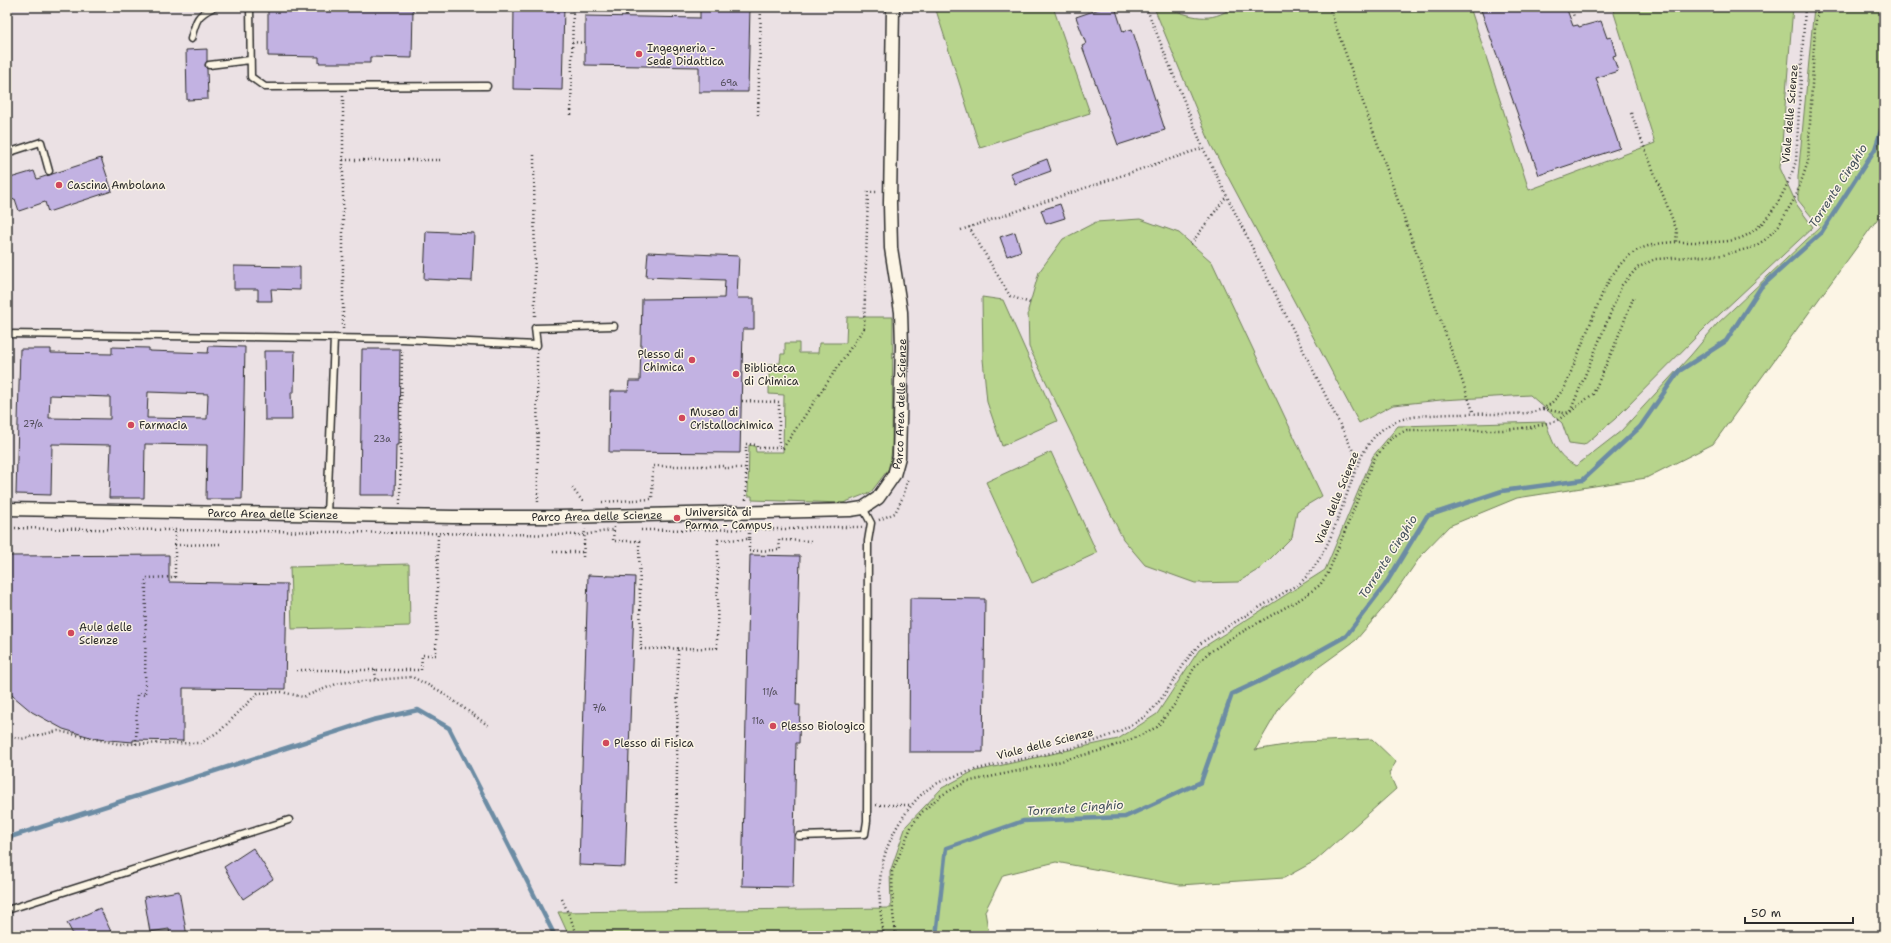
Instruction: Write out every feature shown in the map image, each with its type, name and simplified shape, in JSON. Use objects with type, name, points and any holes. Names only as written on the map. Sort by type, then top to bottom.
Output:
[{"type":"street","name":"Parco Area delle Scienze","points":[[7,509],[328,516],[538,517],[850,510],[863,508],[878,498],[887,486],[894,475],[899,457],[902,346],[901,312],[891,248],[890,203],[893,7]]},
{"type":"lane","points":[[191,39],[195,21],[202,13],[214,7]]},
{"type":"lane","points":[[250,7],[251,77],[265,87],[487,86]]},
{"type":"lane","points":[[209,65],[250,60]]},
{"type":"lane","points":[[7,153],[41,142],[49,171]]},
{"type":"lane","points":[[7,334],[402,339],[537,345],[535,328],[614,326]]},
{"type":"lane","points":[[328,516],[334,338]]},
{"type":"lane","points":[[799,836],[865,834],[867,805],[868,540],[872,524],[863,508]]},
{"type":"lane","points":[[7,910],[289,820]]},
{"type":"path","points":[[571,115],[573,7]]},
{"type":"path","points":[[626,7],[626,17]]},
{"type":"path","points":[[758,115],[762,7]]},
{"type":"path","points":[[1146,7],[1203,148],[1358,461]]},
{"type":"path","points":[[1329,7],[1474,414]]},
{"type":"path","points":[[1571,7],[1574,17]]},
{"type":"path","name":"Viale delle Scienze","points":[[884,936],[879,903],[879,882],[885,854],[892,836],[912,805],[922,793],[941,780],[983,767],[1080,745],[1106,737],[1139,721],[1154,707],[1192,651],[1202,642],[1300,583],[1310,574],[1321,559],[1344,503],[1358,461],[1368,444],[1379,431],[1396,421],[1418,417],[1474,414],[1520,414],[1543,409],[1556,399],[1565,387],[1603,292],[1611,277],[1622,262],[1638,250],[1657,244],[1731,240],[1744,236],[1755,230],[1774,207],[1790,180],[1796,154],[1805,7]]},
{"type":"path","points":[[1570,412],[1622,285],[1637,268],[1655,259],[1723,255],[1754,247],[1766,239],[1779,225],[1796,196],[1808,162],[1815,27],[1818,7]]},
{"type":"path","points":[[572,42],[585,43]]},
{"type":"path","points":[[343,87],[344,338]]},
{"type":"path","points":[[1631,113],[1677,231],[1676,242]]},
{"type":"path","points":[[961,230],[1203,148]]},
{"type":"path","points":[[534,155],[535,328]]},
{"type":"path","points":[[343,160],[446,160]]},
{"type":"path","points":[[1190,244],[1226,197]]},
{"type":"path","points":[[812,541],[780,540],[780,550],[749,551],[748,500],[746,500],[746,444],[757,444],[757,448],[783,448],[864,328],[867,204]]},
{"type":"path","points":[[969,227],[1010,296],[1030,303]]},
{"type":"path","points":[[896,936],[892,914],[892,872],[912,826],[922,812],[940,796],[966,782],[1046,765],[1106,749],[1137,737],[1157,727],[1175,704],[1194,668],[1207,654],[1228,640],[1302,598],[1320,585],[1328,573],[1374,459],[1392,437],[1407,430],[1503,430],[1532,427],[1556,421],[1593,394],[1614,347],[1634,296]]},
{"type":"path","points":[[400,516],[402,339]]},
{"type":"path","points":[[537,345],[538,517]]},
{"type":"path","points":[[742,401],[779,402],[779,448]]},
{"type":"path","points":[[1543,409],[1564,413],[1570,412]]},
{"type":"path","points":[[599,502],[652,499],[652,466],[723,466],[723,468],[746,468]]},
{"type":"path","points":[[572,488],[584,503],[585,528],[583,557]]},
{"type":"path","points":[[584,503],[592,502]]},
{"type":"path","points":[[614,523],[613,542],[639,541],[641,649],[717,648],[718,540],[749,539]]},
{"type":"path","points":[[136,744],[137,694],[145,695],[146,578],[174,578],[175,524]]},
{"type":"path","points":[[297,670],[421,670],[422,655],[436,655],[438,533]]},
{"type":"path","points":[[175,544],[221,544]]},
{"type":"path","points":[[553,552],[583,552]]},
{"type":"path","points":[[676,883],[678,649]]},
{"type":"path","points":[[375,670],[376,680]]},
{"type":"path","points":[[7,735],[21,739],[58,731],[119,744],[201,743],[222,730],[258,693],[282,692],[303,697],[339,683],[412,677],[440,691],[490,726]]},
{"type":"path","points":[[867,805],[912,805]]},
{"type":"path","points":[[562,899],[578,936]]},
{"type":"path","points":[[878,936],[882,927]]},
{"type":"shaded area","name":"Università di Parma - Campus","points":[[7,7],[1814,7],[1798,177],[1798,200],[1820,226],[1717,324],[1691,355],[1621,431],[1576,467],[1563,459],[1554,447],[1545,422],[1510,424],[1373,456],[1325,570],[1199,650],[1157,714],[1118,739],[972,772],[890,872],[891,908],[559,912],[569,936],[7,936]]},
{"type":"green space","points":[[935,7],[1053,7],[1090,113],[980,148]]},
{"type":"green space","points":[[1166,7],[1192,16],[1208,17],[1216,16],[1233,7],[1470,7],[1529,190],[1655,143],[1612,7],[1793,7],[1780,168],[1797,205],[1813,227],[1706,327],[1615,419],[1584,445],[1569,443],[1562,423],[1530,395],[1441,400],[1393,405],[1359,423],[1211,145],[1155,10]]},
{"type":"green space","points":[[1814,7],[1884,7],[1884,210],[1713,444],[1646,478],[1517,498],[1449,526],[1422,554],[1391,599],[1356,640],[1316,669],[1280,707],[1255,750],[1303,742],[1372,739],[1396,762],[1389,773],[1396,789],[1315,861],[1284,878],[1180,885],[1056,862],[1003,875],[985,911],[989,936],[569,936],[558,912],[891,908],[890,872],[906,826],[942,788],[972,772],[1118,739],[1157,714],[1199,650],[1325,570],[1373,456],[1398,426],[1546,422],[1556,448],[1564,458],[1576,466],[1621,431],[1691,355],[1717,324],[1820,227],[1798,200],[1798,177]]},
{"type":"green space","points":[[1140,219],[1179,233],[1212,262],[1322,496],[1297,511],[1292,537],[1261,568],[1238,582],[1195,583],[1145,565],[1123,539],[1029,347],[1028,310],[1039,272],[1063,239],[1096,222]]},
{"type":"green space","points":[[982,297],[1003,300],[1057,421],[1002,446],[987,402],[983,359]]},
{"type":"green space","points":[[847,317],[893,317],[892,447],[890,467],[871,492],[843,503],[752,500],[752,496],[748,496],[749,445],[755,446],[756,452],[783,452],[784,395],[769,394],[769,364],[780,363],[781,354],[785,354],[785,343],[799,343],[799,353],[818,353],[819,343],[846,343]]},
{"type":"green space","points":[[1051,452],[1097,553],[1032,583],[986,482]]},
{"type":"green space","points":[[409,564],[410,626],[292,629],[290,567]]},
{"type":"building","points":[[268,7],[413,9],[412,58],[370,57],[370,63],[319,63],[319,57],[268,56]]},
{"type":"building","points":[[514,7],[564,7],[562,90],[513,89]]},
{"type":"building","name":"Ingegneria - Sede Didattica","points":[[700,7],[750,7],[748,92],[699,92],[699,67],[585,65],[585,16],[700,18]]},
{"type":"building","points":[[1105,7],[1115,7],[1123,32],[1132,29],[1165,130],[1118,145],[1082,46],[1086,44],[1076,17]]},
{"type":"building","points":[[1480,7],[1566,7],[1573,26],[1578,25],[1579,27],[1601,21],[1607,38],[1611,37],[1616,55],[1613,56],[1618,71],[1596,78],[1620,148],[1539,175]]},
{"type":"building","points":[[207,49],[207,61],[205,65],[207,69],[208,99],[187,100],[186,50]]},
{"type":"building","name":"Cascina Ambolana","points":[[101,158],[112,191],[48,212],[45,202],[19,211],[15,199],[7,202],[7,179],[34,171],[37,179]]},
{"type":"building","points":[[1047,159],[1051,171],[1015,184],[1010,173]]},
{"type":"building","points":[[1060,204],[1065,218],[1046,224],[1041,210]]},
{"type":"building","points":[[426,231],[474,233],[472,281],[424,279]]},
{"type":"building","points":[[1015,232],[1021,251],[1007,256],[1000,237]]},
{"type":"building","name":"Plesso di Chimica","points":[[648,252],[739,256],[737,298],[754,298],[754,329],[743,329],[740,453],[609,452],[610,391],[628,391],[629,381],[640,381],[642,299],[724,298],[725,280],[646,277]]},
{"type":"building","points":[[234,266],[300,267],[300,290],[271,289],[272,301],[258,301],[258,289],[234,289]]},
{"type":"building","name":"Farmacia","points":[[209,346],[245,347],[242,499],[206,499],[207,445],[145,444],[144,498],[109,498],[111,445],[52,444],[51,495],[16,494],[20,349],[51,349],[51,353],[112,354],[112,347],[149,348],[149,351],[208,353]],"holes":[[[148,392],[208,394],[207,419],[147,418]],[[50,395],[110,397],[110,419],[49,418]]]},
{"type":"building","points":[[362,349],[400,349],[399,445],[396,445],[395,495],[360,495]]},
{"type":"building","points":[[264,351],[295,351],[294,392],[291,392],[292,420],[265,420]]},
{"type":"building","points":[[169,555],[169,582],[287,584],[285,689],[183,688],[183,741],[133,740],[133,742],[97,739],[63,729],[32,712],[7,691],[7,556]]},
{"type":"building","name":"Plesso Biologico","points":[[750,555],[800,556],[796,705],[800,705],[799,743],[796,743],[793,887],[742,886]]},
{"type":"building","name":"Plesso di Fisica","points":[[588,575],[635,577],[625,867],[579,865]]},
{"type":"building","points":[[910,598],[985,599],[983,752],[909,752]]},
{"type":"building","points":[[253,848],[273,879],[243,899],[224,867]]},
{"type":"building","points":[[179,891],[187,936],[170,936],[169,929],[150,932],[144,897]]},
{"type":"building","points":[[100,908],[113,936],[74,936],[67,923]]},
{"type":"waterway","name":"Torrente Cinghio","points":[[936,936],[946,848],[1023,821],[1125,817],[1201,782],[1232,694],[1294,665],[1346,636],[1385,585],[1427,516],[1502,491],[1583,480],[1640,427],[1679,371],[1726,341],[1761,287],[1821,233],[1875,149],[1884,122]]},
{"type":"waterway","points":[[7,838],[373,720],[418,710],[449,728],[555,936]]},
{"type":"place","name":"Ingegneria - Sede Didattica","points":[[639,54]]},
{"type":"place","name":"Cascina Ambolana","points":[[59,185]]},
{"type":"place","name":"Plesso di Chimica","points":[[692,360]]},
{"type":"place","name":"Biblioteca di Chimica","points":[[736,374]]},
{"type":"place","name":"Museo di Cristallochimica","points":[[682,418]]},
{"type":"place","name":"Farmacia","points":[[131,425]]},
{"type":"place","name":"Università di Parma - Campus","points":[[677,518]]},
{"type":"place","name":"Aule delle Scienze","points":[[71,633]]},
{"type":"place","name":"Plesso Biologico","points":[[773,726]]},
{"type":"place","name":"Plesso di Fisica","points":[[606,743]]}]
